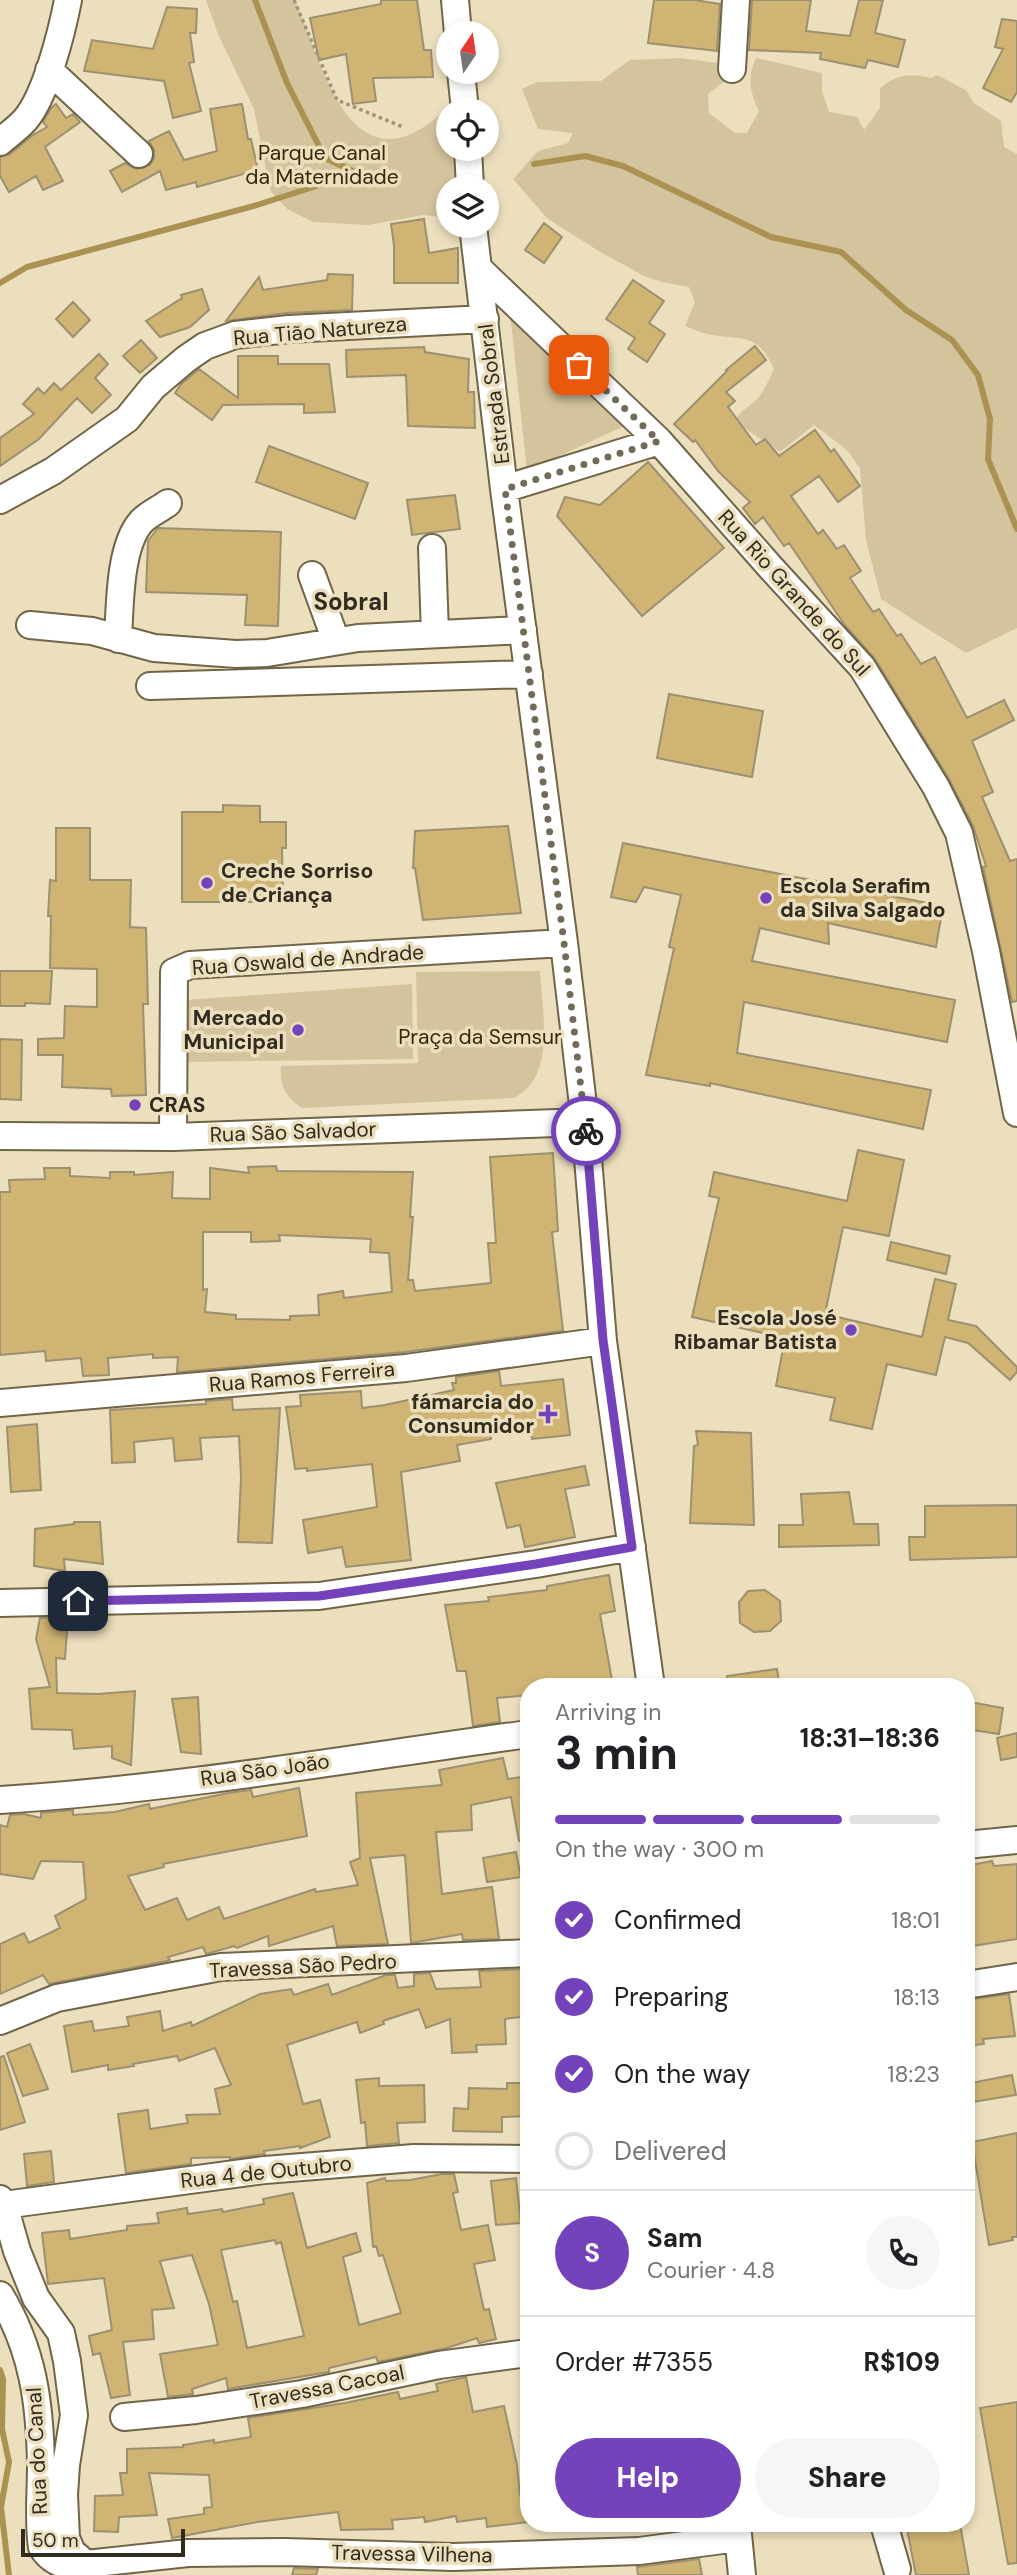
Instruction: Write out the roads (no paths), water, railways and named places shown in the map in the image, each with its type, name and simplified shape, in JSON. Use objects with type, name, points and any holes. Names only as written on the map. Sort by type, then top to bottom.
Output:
[{"type":"street","points":[[0,142],[26,118],[49,70],[61,35],[68,0]]},
{"type":"street","points":[[455,0],[457,21]]},
{"type":"street","points":[[732,69],[736,0]]},
{"type":"street","points":[[49,70],[139,154]]},
{"type":"street","name":"Estrada Sobral","points":[[476,247],[585,1122],[603,1340],[650,1678]]},
{"type":"street","name":"Rua Rio Grande do Sul","points":[[476,247],[659,441],[862,667],[936,787],[959,832],[986,951],[1017,1113]]},
{"type":"street","name":"Rua Tião Natureza","points":[[0,500],[53,471],[127,419],[153,387],[205,346],[235,335],[289,329],[485,319]]},
{"type":"street","points":[[505,489],[659,441]]},
{"type":"street","points":[[118,639],[128,544],[141,522],[168,503]]},
{"type":"street","points":[[432,548],[435,634]]},
{"type":"street","points":[[312,575],[336,641]]},
{"type":"street","points":[[30,625],[92,631],[154,648],[236,654],[267,653],[336,641],[523,630]]},
{"type":"street","points":[[150,686],[529,674]]},
{"type":"street","name":"Rua Oswald de Andrade","points":[[173,1136],[174,972],[190,964],[564,943]]},
{"type":"street","name":"Rua São Salvador","points":[[0,1136],[173,1136],[585,1122]]},
{"type":"street","name":"Rua Ramos Ferreira","points":[[0,1403],[406,1368],[603,1340]]},
{"type":"street","points":[[0,1602],[319,1596],[632,1547]]},
{"type":"street","name":"Rua São João","points":[[0,1800],[208,1778],[520,1735]]},
{"type":"street","points":[[975,1843],[1017,1840]]},
{"type":"street","name":"Travessa São Pedro","points":[[0,2021],[57,1998],[221,1967],[520,1953]]},
{"type":"street","points":[[975,1969],[1017,1963]]},
{"type":"street","points":[[975,1984],[1017,1977]]},
{"type":"street","name":"Rua 4 de Outubro","points":[[2,2202],[265,2170],[414,2158],[520,2160]]},
{"type":"street","name":"Rua do Canal","points":[[0,2295],[23,2338],[33,2374],[39,2441],[42,2547],[46,2555],[63,2564],[79,2567],[86,2564],[72,2552],[68,2544],[64,2520],[65,2465],[74,2415],[67,2361],[61,2333],[36,2298],[17,2251],[2,2202]]},
{"type":"street","name":"Travessa Cacoal","points":[[124,2417],[196,2410],[302,2394],[439,2365],[520,2354]]},
{"type":"street","name":"Travessa Vilhena","points":[[86,2564],[188,2553],[285,2552],[453,2557],[639,2551],[732,2532]]},
{"type":"street","points":[[737,2532],[742,2575]]},
{"type":"street","points":[[886,2532],[897,2569]]},
{"type":"waterway","points":[[255,0],[287,83],[325,158],[357,173]]},
{"type":"waterway","points":[[534,164],[585,156],[623,166],[771,237],[841,252],[906,310],[952,340],[978,375],[990,419],[988,459],[1017,529]]},
{"type":"waterway","points":[[0,283],[27,267],[257,205],[357,173]]},
{"type":"waterway","points":[[0,2370],[3,2379],[2,2429],[9,2462],[1,2507],[9,2575]]},
{"type":"place","name":"Creche Sorriso de Criança","points":[[207,883]]},
{"type":"place","name":"Escola Serafim da Silva Salgado","points":[[766,898]]},
{"type":"place","name":"Mercado Municipal","points":[[298,1030]]},
{"type":"place","name":"CRAS","points":[[135,1105]]},
{"type":"place","name":"Escola José Ribamar Batista","points":[[851,1330]]},
{"type":"place","name":"fámarcia do Consumidor","points":[[548,1414]]},
{"type":"district","name":"Sobral","points":[[351,601]]},
{"type":"park label","name":"Parque Canal da Maternidade","points":[[322,165]]},
{"type":"park label","name":"Praça da Semsur","points":[[480,1037]]}]
